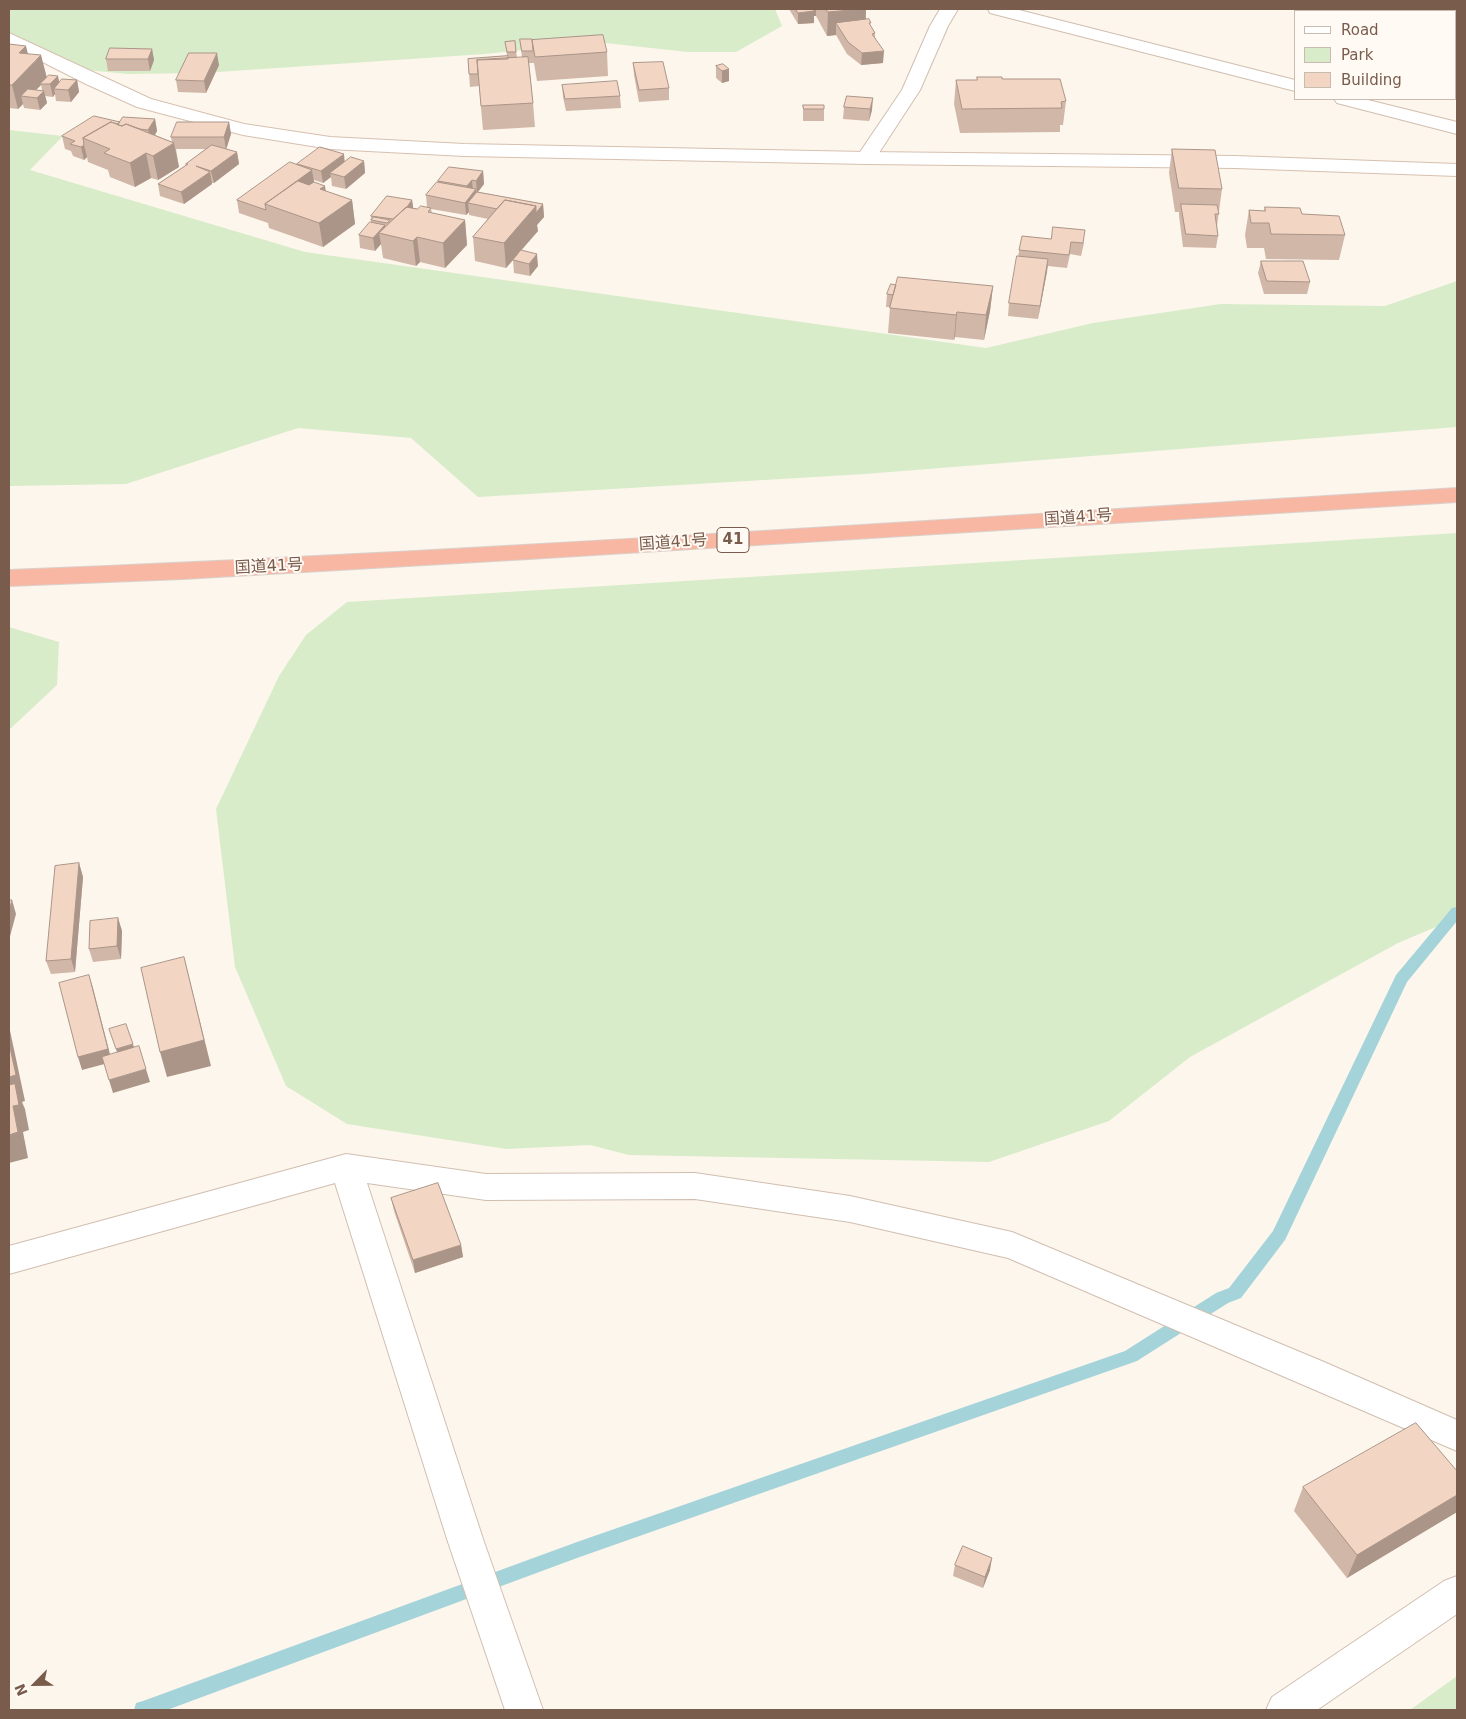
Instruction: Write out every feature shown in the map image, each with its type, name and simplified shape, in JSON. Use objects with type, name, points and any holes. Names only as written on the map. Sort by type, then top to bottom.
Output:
[{"type":"highway","name":"国道41号","points":[[9,564],[332,550],[1457,482]]},
{"type":"highway","name":"国道41号","points":[[9,578],[183,571],[529,552],[1457,495]]},
{"type":"street","points":[[866,158],[911,90],[939,26],[949,9]]},
{"type":"street","points":[[996,9],[1294,86]]},
{"type":"street","points":[[9,38],[92,80],[144,103],[243,129],[330,143],[464,150],[866,158],[1234,162],[1457,170]]},
{"type":"street","points":[[1347,100],[1457,128]]},
{"type":"street","points":[[346,1167],[465,1539],[524,1710]]},
{"type":"street","points":[[9,1260],[346,1167],[486,1187],[695,1186],[850,1210],[1012,1246],[1228,1336],[1457,1436]]},
{"type":"street","points":[[1285,1710],[1457,1593]]},
{"type":"green space","points":[[9,9],[775,9],[782,26],[736,52],[688,52],[596,42],[485,54],[203,73],[128,74],[76,69],[36,57],[9,38]]},
{"type":"green space","points":[[9,130],[63,136],[30,170],[305,252],[986,348],[1093,323],[1221,304],[1385,306],[1457,281],[1457,427],[865,474],[478,497],[411,438],[298,428],[126,484],[9,486]]},
{"type":"green space","points":[[1457,533],[1457,918],[1398,943],[1190,1057],[1109,1121],[989,1162],[629,1155],[590,1145],[506,1149],[347,1124],[286,1086],[235,967],[216,809],[279,676],[306,635],[347,602]]},
{"type":"green space","points":[[9,627],[59,642],[57,685],[9,730]]},
{"type":"green space","points":[[1457,1676],[1457,1710],[1410,1710]]},
{"type":"building","points":[[796,9],[813,9],[814,11],[798,13]]},
{"type":"building","points":[[826,9],[862,9],[828,12]]},
{"type":"building","points":[[869,19],[871,23],[869,23],[875,33],[872,34],[884,51],[862,53],[848,42],[836,23]]},
{"type":"building","points":[[603,35],[607,52],[535,57],[532,40]]},
{"type":"building","points":[[520,39],[532,39],[533,51],[522,51]]},
{"type":"building","points":[[515,41],[516,52],[507,52],[505,42]]},
{"type":"building","points":[[9,44],[26,46],[19,53],[41,55],[12,85],[9,85]]},
{"type":"building","points":[[110,48],[152,49],[148,59],[106,59]]},
{"type":"building","points":[[189,53],[217,53],[204,81],[176,80]]},
{"type":"building","points":[[508,56],[508,59],[477,60],[478,74],[469,74],[468,59]]},
{"type":"building","points":[[528,57],[533,103],[481,106],[477,60]]},
{"type":"building","points":[[663,62],[669,88],[639,90],[633,63]]},
{"type":"building","points":[[723,64],[729,69],[722,71],[716,66]]},
{"type":"building","points":[[49,75],[58,76],[50,84],[40,84]]},
{"type":"building","points":[[977,77],[1060,79],[1066,101],[1061,102],[1062,108],[962,109],[956,80],[977,80]]},
{"type":"building","points":[[62,79],[77,80],[68,90],[54,89]]},
{"type":"building","points":[[617,81],[620,96],[565,99],[562,85]]},
{"type":"building","points":[[28,89],[44,91],[37,98],[21,96]]},
{"type":"building","points":[[847,96],[873,98],[870,109],[844,107]]},
{"type":"building","points":[[803,105],[824,105],[824,109],[804,109]]},
{"type":"building","points":[[94,116],[120,122],[117,124],[111,122],[83,138],[84,145],[81,147],[70,144],[75,141],[62,136]]},
{"type":"building","points":[[123,117],[155,119],[148,130],[126,124],[118,125]]},
{"type":"building","points":[[111,122],[122,126],[126,124],[174,143],[153,156],[146,153],[130,163],[104,153],[110,149],[83,138]]},
{"type":"building","points":[[177,122],[229,122],[224,137],[171,137]]},
{"type":"building","points":[[212,145],[237,152],[211,171],[196,166],[210,172],[181,192],[158,184],[188,164],[186,164]]},
{"type":"building","points":[[320,147],[344,154],[321,171],[297,164]]},
{"type":"building","points":[[1172,149],[1215,150],[1222,189],[1179,188]]},
{"type":"building","points":[[351,157],[364,161],[344,177],[330,173]]},
{"type":"building","points":[[290,162],[312,170],[265,204],[266,210],[237,200]]},
{"type":"building","points":[[449,167],[483,171],[476,181],[472,180],[467,186],[438,181]]},
{"type":"building","points":[[298,181],[309,185],[314,182],[325,186],[320,189],[352,200],[319,223],[265,204]]},
{"type":"building","points":[[437,182],[476,189],[465,203],[426,195]]},
{"type":"building","points":[[477,192],[543,204],[536,213],[536,206],[505,200],[497,209],[468,203]]},
{"type":"building","points":[[387,196],[412,200],[393,219],[371,216]]},
{"type":"building","points":[[505,200],[536,206],[504,243],[473,237]]},
{"type":"building","points":[[1181,204],[1217,205],[1219,214],[1215,214],[1218,236],[1186,234]]},
{"type":"building","points":[[421,206],[431,208],[428,212],[465,220],[443,243],[417,237],[413,241],[379,233],[406,207],[417,209]]},
{"type":"building","points":[[1265,207],[1300,208],[1302,214],[1339,216],[1345,235],[1271,234],[1269,223],[1251,223],[1249,210],[1265,211]]},
{"type":"building","points":[[374,217],[390,220],[387,223],[371,220]]},
{"type":"building","points":[[370,222],[385,225],[373,238],[359,235]]},
{"type":"building","points":[[1053,227],[1085,230],[1083,243],[1071,242],[1069,255],[1019,250],[1022,236],[1051,239]]},
{"type":"building","points":[[521,250],[537,254],[529,264],[513,260]]},
{"type":"building","points":[[1017,256],[1048,259],[1040,306],[1009,303]]},
{"type":"building","points":[[1261,261],[1303,261],[1310,282],[1267,281]]},
{"type":"building","points":[[898,277],[993,286],[986,315],[957,312],[956,315],[890,308]]},
{"type":"building","points":[[891,284],[896,285],[893,295],[887,294]]},
{"type":"building","points":[[79,863],[71,959],[46,961],[55,866]]},
{"type":"building","points":[[9,900],[12,900],[9,911]]},
{"type":"building","points":[[118,918],[117,946],[89,949],[90,921]]},
{"type":"building","points":[[184,957],[204,1040],[160,1052],[141,968]]},
{"type":"building","points":[[89,975],[108,1049],[78,1057],[59,983]]},
{"type":"building","points":[[126,1024],[133,1044],[116,1049],[109,1029]]},
{"type":"building","points":[[9,1043],[16,1075],[9,1077]]},
{"type":"building","points":[[139,1046],[146,1069],[109,1080],[102,1057]]},
{"type":"building","points":[[15,1084],[19,1105],[13,1106],[18,1132],[9,1135],[9,1085]]},
{"type":"building","points":[[438,1183],[461,1245],[413,1260],[391,1198]]},
{"type":"building","points":[[1416,1423],[1457,1471],[1457,1495],[1357,1555],[1303,1487]]},
{"type":"building","points":[[963,1546],[992,1558],[985,1577],[955,1565]]},
{"type":"waterway","points":[[143,1710],[577,1550],[1131,1356],[1222,1298],[1235,1293],[1279,1235],[1401,979],[1457,912]]}]
